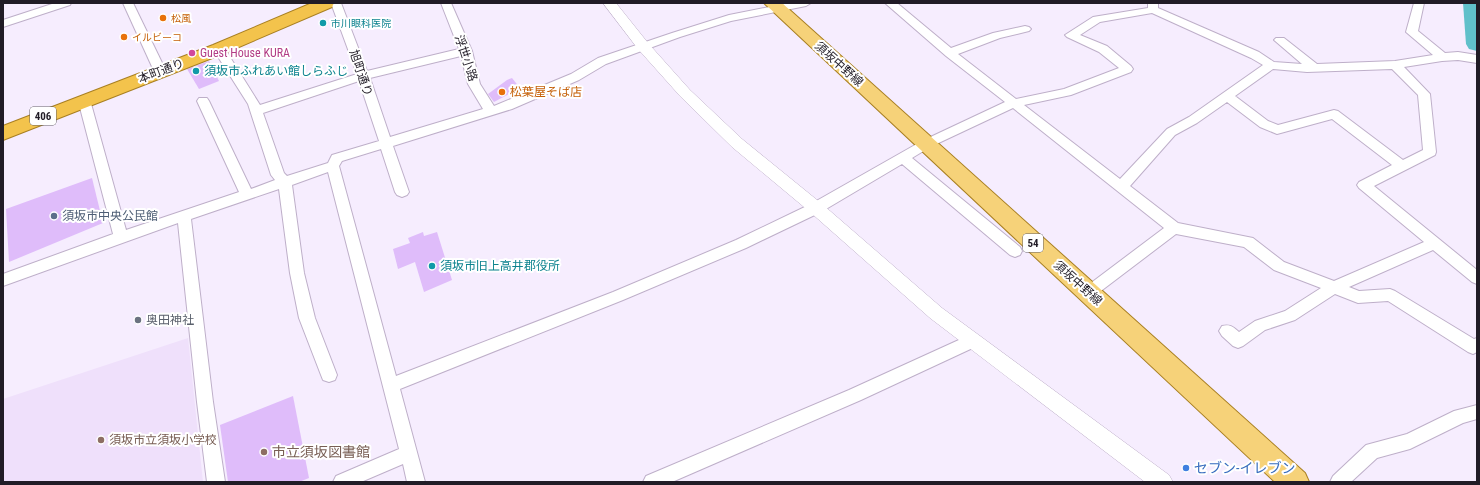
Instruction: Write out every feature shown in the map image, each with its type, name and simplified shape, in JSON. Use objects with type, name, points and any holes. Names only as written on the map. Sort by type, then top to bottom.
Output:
[{"type":"highway","name":"本町通り","points":[[84,100],[219,49],[326,3]]},
{"type":"highway","name":"406","points":[[3,133],[84,100]]},
{"type":"main road","name":"須坂中野線","points":[[775,6],[1295,482]]},
{"type":"street","points":[[3,24],[66,3]]},
{"type":"street","points":[[128,3],[160,71]]},
{"type":"street","name":"旭町通り","points":[[336,3],[363,76],[402,192]]},
{"type":"street","name":"浮世小路","points":[[446,3],[466,51],[474,84],[490,110]]},
{"type":"street","points":[[609,3],[643,46],[685,93],[731,137],[816,208],[936,313],[1162,482]]},
{"type":"street","points":[[416,482],[392,385],[333,166],[337,158],[490,110],[508,106],[575,77],[602,61],[643,46],[729,18],[775,6],[806,3]]},
{"type":"street","points":[[890,3],[950,53],[1174,228],[1248,242],[1279,266],[1358,297],[1390,295],[1473,347],[1477,345]]},
{"type":"street","points":[[1419,3],[1412,32],[1442,57]]},
{"type":"street","points":[[392,385],[625,293],[741,244],[816,208],[926,144],[1014,103],[1067,92],[1126,69],[1103,49],[1071,35],[1097,19],[1153,6],[1254,55],[1271,65],[1314,67],[1395,65],[1442,57],[1475,58]]},
{"type":"street","points":[[950,53],[997,35],[1025,28]]},
{"type":"street","points":[[1280,40],[1314,67]]},
{"type":"street","points":[[219,49],[256,111],[278,176],[285,182],[297,273],[308,318],[330,375]]},
{"type":"street","points":[[256,111],[363,76],[466,51]]},
{"type":"street","points":[[1121,188],[1171,132],[1193,120],[1271,65]]},
{"type":"street","points":[[1395,65],[1424,94],[1430,152],[1364,185],[1477,278]]},
{"type":"street","points":[[1227,96],[1264,124],[1277,130],[1334,114],[1402,166]]},
{"type":"street","points":[[84,100],[121,237]]},
{"type":"street","points":[[203,101],[248,195]]},
{"type":"street","points":[[903,157],[1015,251]]},
{"type":"street","points":[[3,280],[121,237],[333,166]]},
{"type":"street","points":[[184,216],[204,402],[216,482]]},
{"type":"street","points":[[1088,293],[1174,228]]},
{"type":"street","points":[[1227,331],[1238,341],[1260,325],[1290,316],[1334,287],[1435,243]]},
{"type":"street","points":[[652,482],[855,395],[972,341]]},
{"type":"street","points":[[1339,482],[1372,451],[1410,441],[1460,416],[1477,412]]},
{"type":"street","points":[[342,482],[408,453]]},
{"type":"shaded area","name":"須坂市立須坂小学校","points":[[188,338],[203,482],[3,482],[3,399]]},
{"type":"building","name":"須坂市ふれあい館しらふじ","points":[[209,61],[219,81],[199,89],[187,69]]},
{"type":"building","name":"松葉屋そば店","points":[[512,78],[520,88],[494,102],[488,94]]},
{"type":"building","name":"須坂市中央公民館","points":[[92,178],[103,223],[9,262],[6,209]]},
{"type":"building","name":"須坂市旧上高井郡役所","points":[[423,232],[424,236],[437,232],[452,280],[424,292],[415,262],[398,269],[393,249],[410,243],[408,238]]},
{"type":"building","name":"市立須坂図書館","points":[[293,396],[309,478],[299,482],[228,482],[220,425]]},
{"type":"waterway","points":[[1473,3],[1477,44]]},
{"type":"place","name":"松風","points":[[163,18]]},
{"type":"place","name":"市川眼科医院","points":[[323,23]]},
{"type":"place","name":"イルビーコ","points":[[124,37]]},
{"type":"place","name":"Guest House KURA","points":[[192,53]]},
{"type":"place","name":"須坂市ふれあい館しらふじ","points":[[196,71]]},
{"type":"place","name":"松葉屋そば店","points":[[502,92]]},
{"type":"place","name":"須坂市中央公民館","points":[[54,216]]},
{"type":"place","name":"須坂市旧上高井郡役所","points":[[432,266]]},
{"type":"place","name":"奥田神社","points":[[138,320]]},
{"type":"place","name":"須坂市立須坂小学校","points":[[101,440]]},
{"type":"place","name":"市立須坂図書館","points":[[264,452]]},
{"type":"place","name":"セブン-イレブン","points":[[1186,468]]}]
